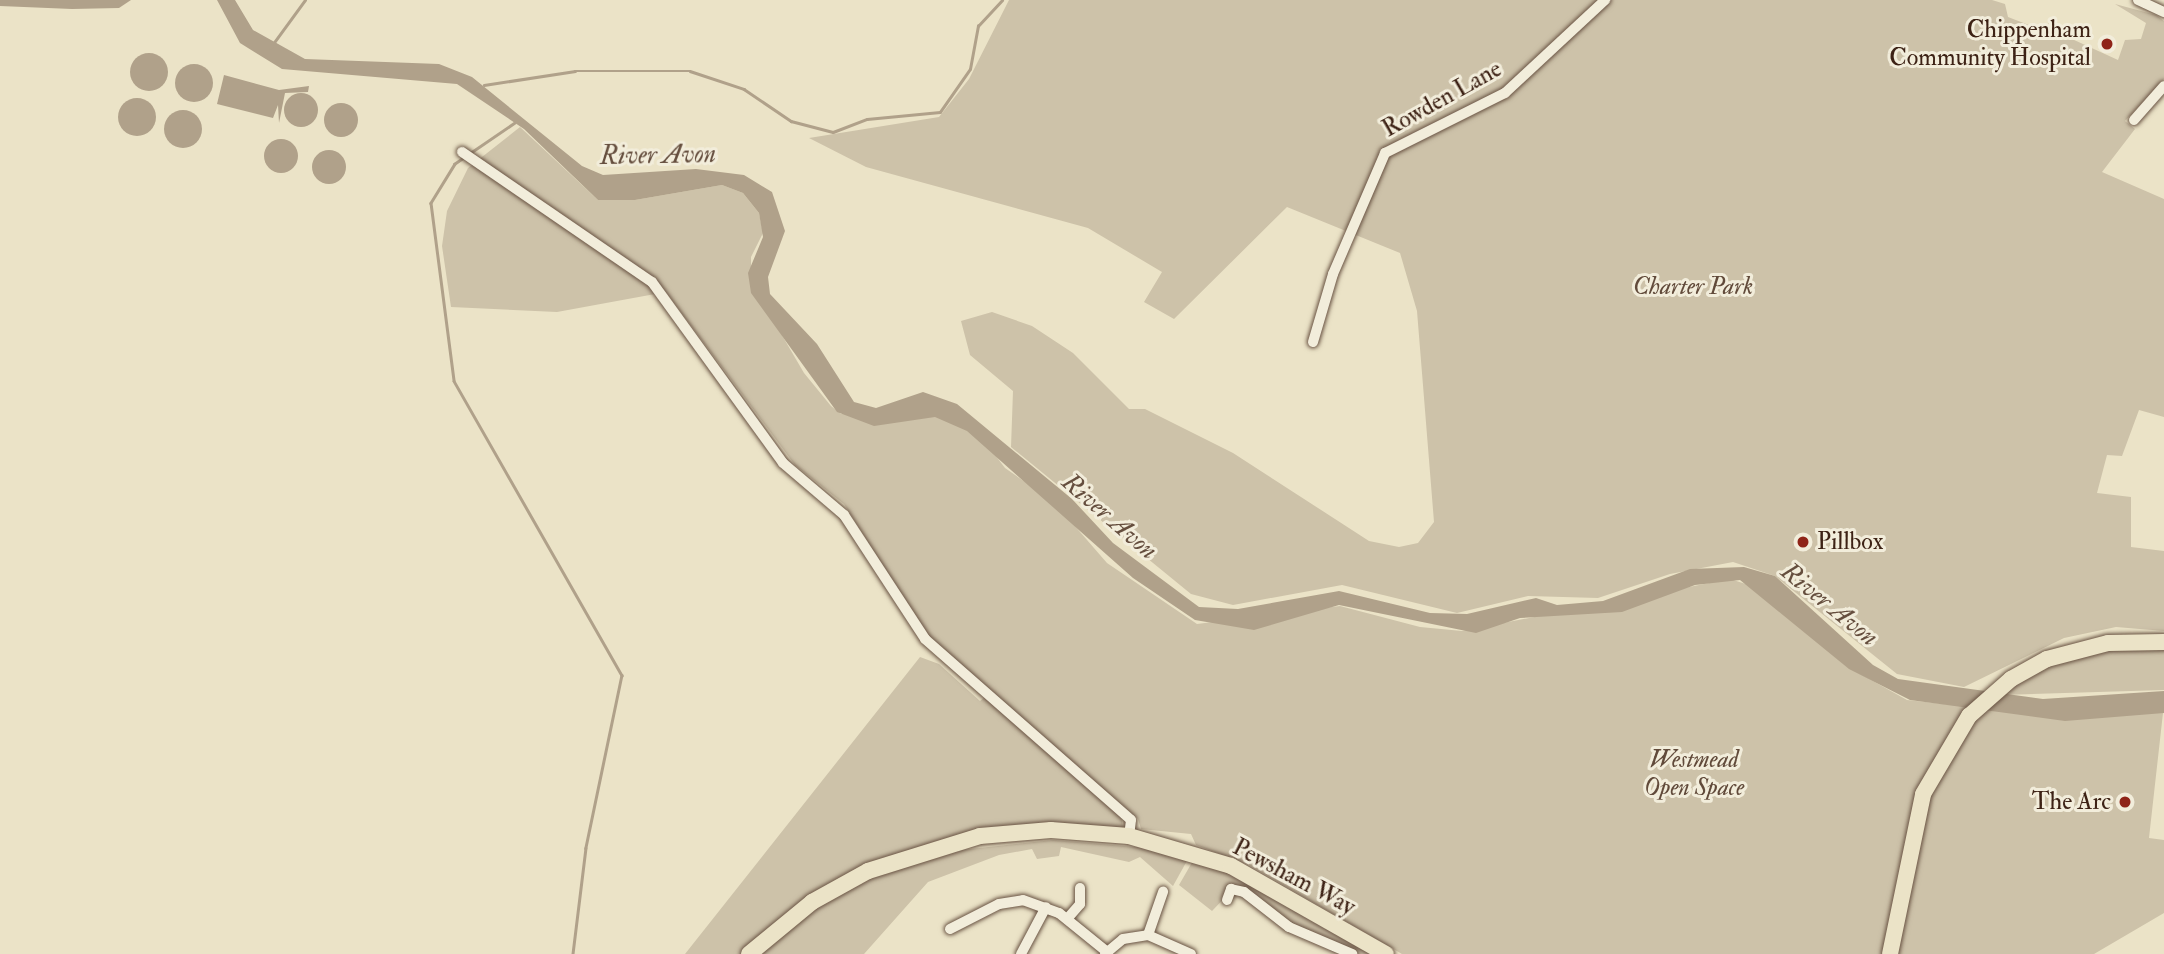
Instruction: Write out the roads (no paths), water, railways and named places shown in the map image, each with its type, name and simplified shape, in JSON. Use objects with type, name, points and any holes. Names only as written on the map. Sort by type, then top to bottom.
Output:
[{"type":"main road","points":[[1890,954],[1920,805],[1958,729],[2001,686],[2036,665],[2099,644],[2164,642]]},
{"type":"main road","name":"Pewsham Way","points":[[749,954],[812,902],[923,850],[1051,830],[1129,836],[1231,866],[1386,954]]},
{"type":"street","name":"Rowden Lane","points":[[1313,342],[1333,274],[1385,153],[1506,93],[1605,0]]},
{"type":"street","points":[[2138,0],[2164,12]]},
{"type":"street","points":[[2134,120],[2164,86]]},
{"type":"street","points":[[462,152],[652,282],[783,463],[844,515],[925,639],[1131,820],[1129,836]]},
{"type":"street","points":[[1067,919],[1080,904],[1080,888]]},
{"type":"street","points":[[1227,900],[1231,889],[1244,892],[1289,927],[1352,954]]},
{"type":"street","points":[[1148,935],[1163,892]]},
{"type":"street","points":[[950,929],[963,926],[1009,901],[1046,907],[1067,919],[1105,953],[1123,939],[1148,935],[1191,954]]},
{"type":"street","points":[[1026,951],[1046,907]]},
{"type":"waterway","points":[[270,48],[305,0]]},
{"type":"waterway","points":[[484,85],[575,71],[690,71],[744,89],[791,121],[833,132],[867,119],[940,112],[970,69],[978,26],[1002,0]]},
{"type":"waterway","points":[[515,123],[455,164],[431,203],[454,381],[622,675],[586,848],[573,954]]},
{"type":"place","name":"Chippenham Community Hospital","points":[[2107,44]]},
{"type":"place","name":"Pillbox","points":[[1803,542]]},
{"type":"place","name":"The Arc","points":[[2125,802]]},
{"type":"water label","name":"River Avon","points":[[658,156]]},
{"type":"water label","name":"River Avon","points":[[1109,517]]},
{"type":"water label","name":"River Avon","points":[[1829,605]]},
{"type":"park label","name":"Charter Park","points":[[1693,287]]},
{"type":"park label","name":"Westmead Open Space","points":[[1694,774]]}]
